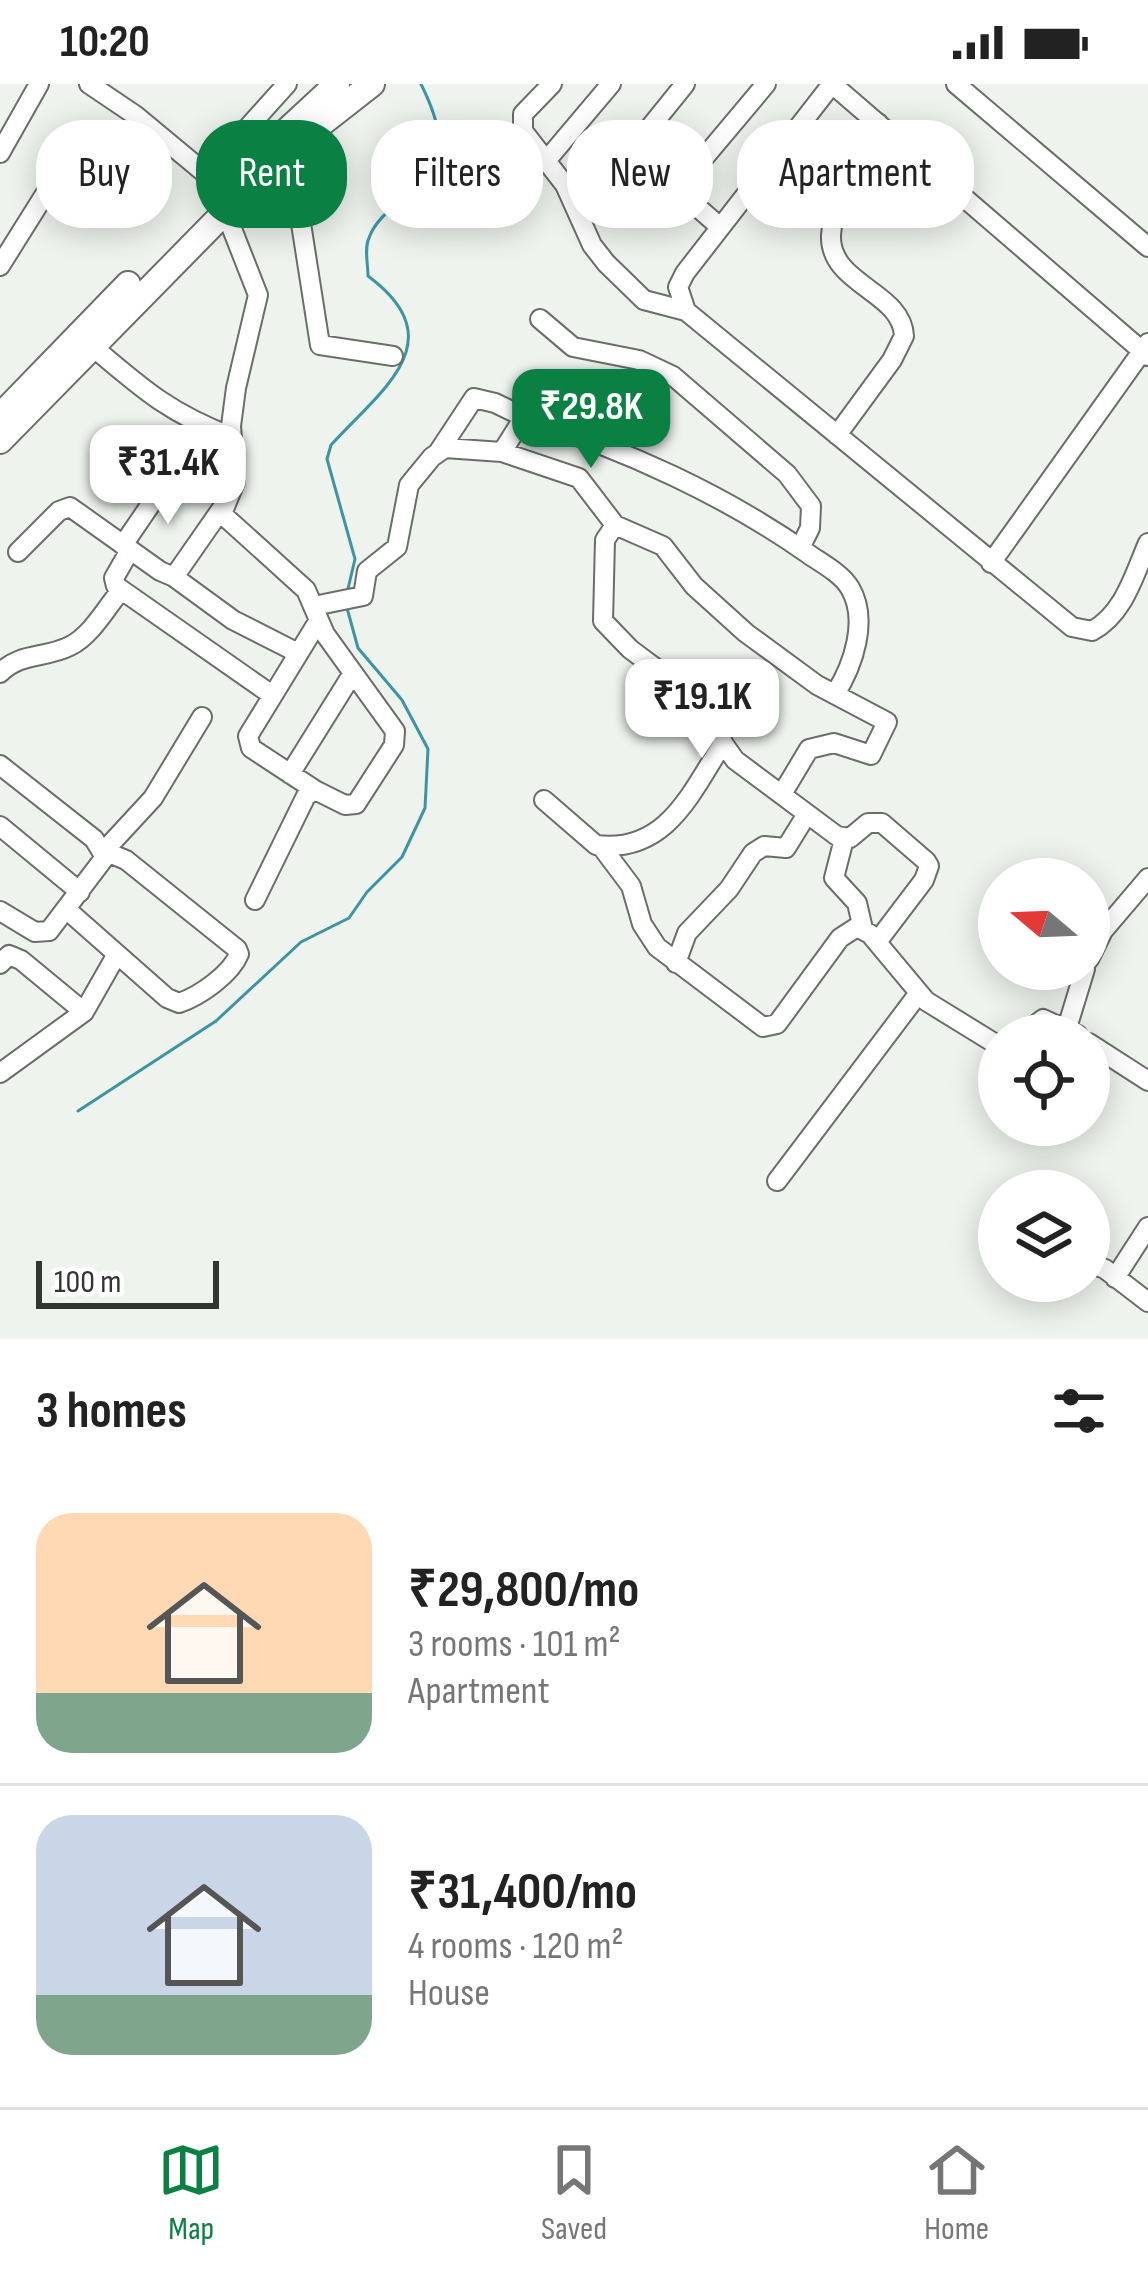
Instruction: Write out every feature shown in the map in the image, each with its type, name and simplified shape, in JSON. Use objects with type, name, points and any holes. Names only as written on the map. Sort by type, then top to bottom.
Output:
[{"type":"main road","points":[[297,120],[337,84]]},
{"type":"main road","points":[[327,120],[372,84]]},
{"type":"main road","points":[[0,441],[196,215]]},
{"type":"main road","points":[[0,416],[10,391],[85,340]]},
{"type":"street","points":[[0,153],[39,84]]},
{"type":"street","points":[[89,84],[134,115],[196,174]]},
{"type":"street","points":[[264,120],[287,84]]},
{"type":"street","points":[[552,84],[531,104],[521,122],[523,130],[566,185],[584,231],[606,263],[644,300],[686,311],[1072,627],[1092,632],[1106,624],[1120,605],[1148,543]]},
{"type":"street","points":[[546,161],[611,84]]},
{"type":"street","points":[[656,84],[679,92],[658,120]]},
{"type":"street","points":[[713,147],[766,84]]},
{"type":"street","points":[[686,311],[678,287],[832,84],[874,120]]},
{"type":"street","points":[[956,84],[1148,247]]},
{"type":"street","points":[[974,204],[1146,350],[991,562]]},
{"type":"street","points":[[0,266],[36,209]]},
{"type":"street","points":[[713,220],[721,227]]},
{"type":"street","points":[[174,577],[235,482],[236,388],[258,296],[230,228]]},
{"type":"street","points":[[302,228],[320,345],[393,356]]},
{"type":"street","points":[[834,228],[832,251],[848,274],[898,314],[904,337],[837,435]]},
{"type":"street","points":[[540,319],[573,347],[639,360],[673,376],[787,474],[811,506],[810,528],[800,548]]},
{"type":"street","points":[[85,340],[154,400],[189,421],[232,437]]},
{"type":"street","points":[[222,508],[225,520],[306,590],[317,613],[325,634],[391,724],[396,738],[356,804],[345,805],[260,756],[248,742],[253,726],[317,613],[363,596],[367,571],[397,547],[409,485],[439,451],[474,398],[572,433],[754,517],[840,577],[855,598],[855,656],[835,694]]},
{"type":"street","points":[[502,452],[519,425],[530,420]]},
{"type":"street","points":[[439,451],[502,452],[579,478],[615,525],[663,546],[694,586],[746,633],[835,694],[886,722],[875,752],[864,754],[834,742],[809,749],[782,794]]},
{"type":"street","points":[[167,479],[114,578],[122,590],[272,694]]},
{"type":"street","points":[[18,552],[65,506],[75,509],[233,620],[298,652]]},
{"type":"street","points":[[615,525],[604,540],[603,621],[630,649],[713,711],[735,760],[844,839]]},
{"type":"street","points":[[0,674],[15,659],[78,642],[122,590]]},
{"type":"street","points":[[290,774],[353,673]]},
{"type":"street","points":[[0,911],[42,934],[101,864],[104,851],[154,798],[202,717]]},
{"type":"street","points":[[601,846],[638,844],[666,824],[723,742]]},
{"type":"street","points":[[0,764],[239,954],[234,966],[179,1003],[167,998],[66,909]]},
{"type":"street","points":[[255,900],[307,796],[315,790]]},
{"type":"street","points":[[544,800],[601,846],[632,886],[648,935],[676,963],[752,1020],[772,1028],[849,929],[870,936]]},
{"type":"street","points":[[676,963],[686,934],[729,889],[753,853],[764,846],[786,848],[807,814]]},
{"type":"street","points":[[870,936],[924,880],[929,866],[882,823],[868,823],[844,839],[834,878],[857,904],[870,936],[919,994],[978,1034]]},
{"type":"street","points":[[0,826],[80,892]]},
{"type":"street","points":[[1110,922],[1148,878]]},
{"type":"street","points":[[0,1073],[83,1012],[117,954]]},
{"type":"street","points":[[0,964],[9,955],[21,960],[83,1012]]},
{"type":"street","points":[[777,1181],[919,994]]},
{"type":"street","points":[[1110,1057],[1148,1082]]},
{"type":"street","points":[[1115,1278],[1148,1227]]},
{"type":"street","points":[[1110,1275],[1148,1302]]},
{"type":"waterway","points":[[347,593],[355,559],[327,459],[331,445],[388,384],[408,343],[406,322],[393,300],[368,276],[366,251],[378,222],[415,187],[434,160],[438,134],[421,84]]},
{"type":"waterway","points":[[78,1111],[216,1021],[301,942],[349,918],[402,857],[425,808],[428,749],[402,700],[358,648],[347,608]]}]
